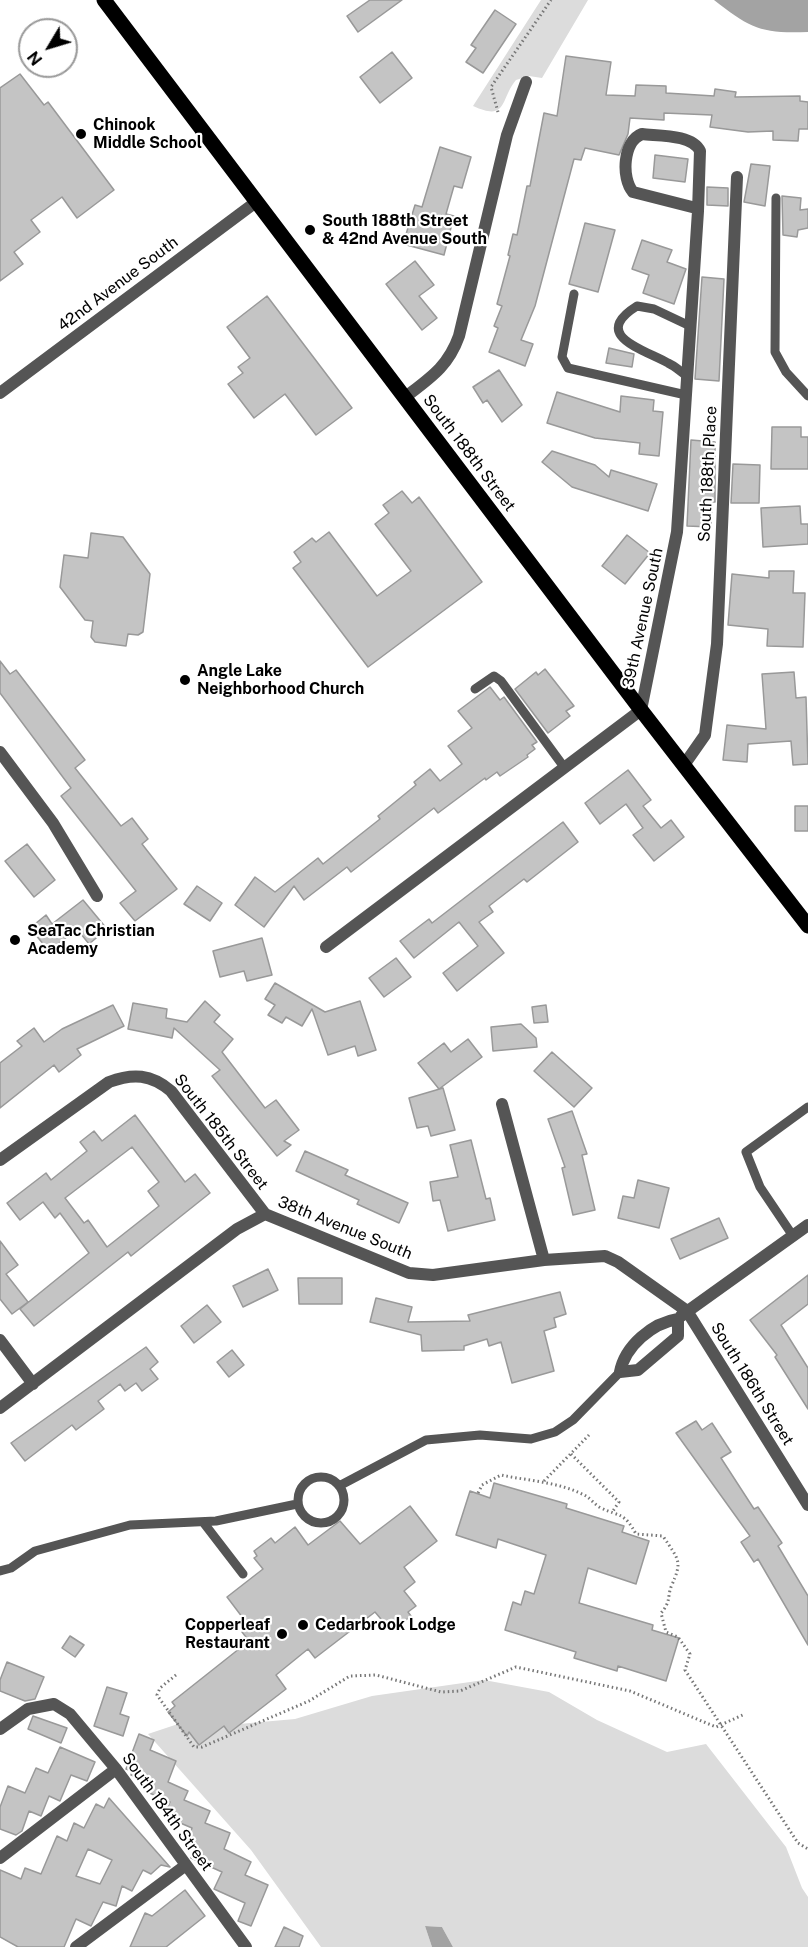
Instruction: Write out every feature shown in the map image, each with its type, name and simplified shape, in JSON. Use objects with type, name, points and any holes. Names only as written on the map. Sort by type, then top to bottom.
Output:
[{"type":"main road","name":"South 188th Street","points":[[104,0],[641,710],[808,926]]},
{"type":"street","points":[[404,398],[441,369],[452,355],[459,336],[507,135],[526,82]]},
{"type":"street","name":"39th Avenue South","points":[[326,947],[641,710],[677,532],[698,211],[700,151],[698,147],[685,140],[642,134],[636,136],[624,171],[633,192],[696,208],[698,211]]},
{"type":"street","name":"South 188th Place","points":[[684,765],[705,735],[717,644],[737,177]]},
{"type":"street","name":"42nd Avenue South","points":[[0,393],[256,202]]},
{"type":"street","points":[[0,752],[53,823],[98,896]]},
{"type":"street","name":"South 185th Street","points":[[0,1160],[109,1082],[126,1076],[146,1076],[159,1081],[171,1091],[265,1214]]},
{"type":"street","points":[[502,1104],[544,1260]]},
{"type":"street","name":"38th Avenue South","points":[[0,1408],[237,1229],[265,1214],[410,1273],[433,1275],[544,1260],[605,1256],[618,1262],[683,1315]]},
{"type":"street","points":[[683,1315],[678,1336],[638,1370],[620,1372],[623,1355],[661,1321],[683,1315],[808,1225]]},
{"type":"street","name":"South 186th Street","points":[[683,1315],[808,1504]]},
{"type":"street","points":[[0,1340],[33,1384]]},
{"type":"street","name":"South 184th Street","points":[[0,1729],[28,1708],[54,1704],[70,1714],[116,1769],[246,1947]]},
{"type":"street","points":[[0,1858],[116,1769]]},
{"type":"street","points":[[76,1947],[186,1865]]},
{"type":"lane","points":[[776,198],[775,352],[786,372],[808,396]]},
{"type":"lane","points":[[574,294],[562,357],[568,368],[686,395]]},
{"type":"lane","points":[[687,376],[667,362],[628,345],[620,333],[619,323],[637,306],[654,309],[690,326]]},
{"type":"lane","points":[[475,690],[494,676],[501,681],[564,767]]},
{"type":"lane","points":[[793,1236],[760,1187],[746,1152],[808,1107]]},
{"type":"lane","points":[[339,1486],[426,1440],[480,1435],[531,1439],[555,1432],[573,1420],[620,1372]]},
{"type":"lane","points":[[323,1477],[339,1486],[344,1505],[341,1514],[331,1522],[317,1523],[308,1520],[297,1504],[302,1486],[313,1479],[323,1477]]},
{"type":"lane","points":[[0,1571],[11,1568],[35,1551],[130,1526],[203,1522],[297,1504]]},
{"type":"lane","points":[[203,1522],[243,1574]]},
{"type":"path","points":[[498,112],[490,87],[551,0]]},
{"type":"path","points":[[544,1481],[590,1435]]},
{"type":"path","points":[[571,1454],[619,1502],[613,1511]]},
{"type":"path","points":[[478,1493],[482,1485],[501,1475],[521,1480],[544,1481],[586,1497],[600,1508],[613,1511],[628,1519],[636,1534],[663,1536],[679,1563],[680,1572],[670,1590],[670,1602],[661,1612],[666,1632],[678,1637],[690,1654],[685,1670],[723,1724],[798,1843],[808,1849]]},
{"type":"path","points":[[176,1676],[160,1688],[157,1695],[194,1747],[202,1747],[309,1701],[350,1677],[376,1675],[441,1692],[460,1691],[516,1667],[630,1692],[716,1727],[745,1714]]},
{"type":"shaded area","points":[[541,0],[588,0],[542,78],[529,76],[516,80],[498,110],[484,110],[473,106]]},
{"type":"shaded area","points":[[714,0],[808,0],[808,32],[779,32],[757,27],[737,17]]},
{"type":"shaded area","points":[[484,1680],[549,1692],[597,1720],[667,1752],[706,1744],[786,1847],[802,1888],[808,1897],[808,1947],[453,1947],[442,1927],[425,1926],[432,1947],[321,1947],[251,1850],[148,1734],[205,1715],[239,1724],[295,1719],[372,1696]]},
{"type":"shaded area","points":[[425,1926],[442,1927],[453,1947],[432,1947]]},
{"type":"building","points":[[370,0],[402,0],[358,32],[347,16]]},
{"type":"building","points":[[495,10],[516,24],[483,73],[466,62],[476,48],[471,45]]},
{"type":"building","points":[[392,52],[412,78],[380,103],[360,77]]},
{"type":"building","points":[[566,56],[611,62],[606,95],[635,96],[636,85],[666,86],[666,93],[714,96],[715,89],[736,92],[735,97],[800,96],[800,101],[808,102],[808,129],[799,129],[798,141],[773,140],[773,131],[748,132],[710,127],[712,115],[664,113],[664,120],[630,118],[628,134],[619,155],[585,148],[581,160],[574,159],[535,306],[521,340],[533,344],[525,366],[489,352],[498,328],[494,326],[502,306],[497,304],[510,256],[508,255],[513,234],[517,235],[527,186],[530,186],[544,113],[557,116]]},
{"type":"building","points":[[18,75],[18,78],[23,78],[44,105],[48,102],[114,190],[77,218],[62,197],[31,220],[40,232],[14,252],[23,264],[0,281],[0,88]]},
{"type":"building","points":[[440,147],[471,157],[462,188],[454,186],[446,214],[454,216],[444,255],[403,244],[415,205],[422,207]]},
{"type":"building","points":[[655,155],[688,159],[685,182],[653,178]]},
{"type":"building","points":[[751,164],[770,166],[765,206],[744,202]]},
{"type":"building","points":[[707,187],[728,188],[728,206],[707,205]]},
{"type":"building","points":[[782,196],[801,198],[800,210],[808,209],[808,228],[798,230],[797,237],[783,235]]},
{"type":"building","points":[[585,223],[615,230],[598,292],[569,284]]},
{"type":"building","points":[[642,240],[672,250],[667,262],[686,269],[674,304],[643,293],[649,275],[632,269]]},
{"type":"building","points":[[415,261],[434,285],[419,296],[437,318],[422,330],[386,284]]},
{"type":"building","points":[[702,277],[724,279],[719,381],[695,379]]},
{"type":"building","points":[[267,296],[352,408],[316,435],[285,394],[254,418],[228,384],[243,373],[238,367],[250,358],[227,327]]},
{"type":"building","points":[[609,348],[634,354],[632,367],[606,363]]},
{"type":"building","points":[[499,370],[522,405],[502,422],[487,400],[483,403],[473,387]]},
{"type":"building","points":[[557,392],[620,412],[621,396],[654,400],[653,411],[663,412],[659,456],[639,454],[640,443],[595,438],[547,423]]},
{"type":"building","points":[[772,427],[801,427],[801,437],[808,437],[808,469],[771,469]]},
{"type":"building","points":[[691,440],[715,442],[715,502],[712,502],[711,527],[687,526]]},
{"type":"building","points":[[552,451],[595,465],[609,477],[611,470],[657,484],[648,511],[572,487],[542,462]]},
{"type":"building","points":[[733,464],[760,465],[759,503],[731,503]]},
{"type":"building","points":[[402,491],[412,503],[419,497],[482,582],[368,667],[293,568],[301,562],[294,552],[312,538],[316,542],[329,532],[377,596],[411,571],[375,524],[389,513],[383,505]]},
{"type":"building","points":[[800,506],[801,524],[808,524],[808,544],[763,547],[761,508]]},
{"type":"building","points":[[91,533],[123,537],[150,574],[143,632],[138,635],[128,634],[126,646],[95,642],[91,637],[93,621],[85,620],[60,587],[64,555],[88,558]]},
{"type":"building","points":[[627,535],[650,553],[625,584],[602,566]]},
{"type":"building","points":[[769,571],[794,571],[793,593],[805,593],[803,647],[767,646],[768,629],[728,625],[732,574],[769,578]]},
{"type":"building","points":[[0,661],[10,674],[16,670],[85,760],[75,768],[121,826],[132,818],[148,839],[142,844],[177,889],[135,921],[120,903],[136,891],[61,796],[71,788],[0,693]]},
{"type":"building","points":[[545,669],[574,706],[566,711],[570,716],[548,733],[515,689],[536,672],[538,675]]},
{"type":"building","points":[[794,672],[796,698],[806,697],[808,764],[793,765],[791,741],[748,744],[747,762],[723,760],[727,725],[766,729],[762,674]]},
{"type":"building","points":[[490,687],[500,700],[504,697],[537,742],[532,745],[535,749],[527,755],[528,757],[500,776],[497,772],[486,780],[485,778],[438,813],[434,808],[351,872],[347,867],[304,900],[294,886],[264,927],[235,905],[255,877],[275,892],[318,858],[323,864],[380,819],[378,816],[416,785],[414,782],[430,769],[440,781],[462,764],[448,746],[472,728],[458,711]]},
{"type":"building","points":[[628,770],[651,800],[643,806],[661,828],[671,820],[684,837],[654,861],[633,835],[643,828],[626,804],[600,824],[585,803]]},
{"type":"building","points":[[795,806],[808,806],[808,831],[795,831]]},
{"type":"building","points":[[563,822],[578,842],[527,882],[524,879],[489,906],[493,912],[479,922],[504,953],[457,991],[443,973],[478,946],[459,922],[414,958],[400,941],[429,919],[432,923]]},
{"type":"building","points":[[27,844],[55,880],[34,897],[5,861]]},
{"type":"building","points":[[197,886],[222,903],[210,921],[184,904]]},
{"type":"building","points":[[83,900],[107,929],[89,944],[77,929],[49,951],[30,928],[46,915],[52,924]]},
{"type":"building","points":[[262,938],[272,975],[247,981],[244,971],[220,977],[213,951]]},
{"type":"building","points":[[396,958],[411,977],[384,997],[369,978]]},
{"type":"building","points":[[275,983],[325,1012],[360,1001],[376,1050],[358,1056],[355,1046],[328,1055],[312,1009],[302,1026],[286,1017],[282,1023],[268,1015],[275,1005],[265,999]]},
{"type":"building","points":[[205,1001],[220,1015],[214,1022],[233,1039],[222,1052],[265,1108],[276,1100],[299,1130],[284,1141],[291,1145],[277,1156],[212,1076],[220,1070],[174,1028],[172,1038],[128,1029],[133,1003],[167,1009],[166,1018],[187,1022]]},
{"type":"building","points":[[113,1005],[124,1026],[77,1049],[81,1055],[59,1072],[54,1065],[0,1108],[0,1063],[22,1046],[17,1041],[34,1028],[44,1042],[62,1029]]},
{"type":"building","points":[[546,1005],[548,1022],[534,1023],[532,1007]]},
{"type":"building","points":[[521,1024],[536,1038],[537,1047],[493,1051],[491,1027]]},
{"type":"building","points":[[468,1039],[482,1057],[439,1089],[418,1063],[444,1043],[451,1052]]},
{"type":"building","points":[[552,1052],[592,1088],[574,1107],[534,1071]]},
{"type":"building","points":[[443,1088],[455,1130],[431,1136],[428,1126],[417,1128],[409,1098]]},
{"type":"building","points":[[572,1111],[587,1154],[582,1155],[595,1210],[573,1215],[562,1168],[565,1167],[548,1119]]},
{"type":"building","points":[[135,1115],[185,1182],[195,1174],[210,1193],[131,1256],[128,1252],[34,1326],[20,1309],[89,1253],[60,1213],[55,1218],[43,1202],[20,1220],[7,1203],[46,1173],[51,1180],[87,1151],[80,1142],[94,1131],[102,1141]],"holes":[[[132,1147],[159,1182],[148,1191],[159,1206],[107,1247],[88,1220],[84,1223],[65,1198]]]},
{"type":"building","points":[[471,1140],[486,1199],[490,1198],[495,1220],[448,1231],[440,1200],[433,1201],[430,1182],[458,1177],[450,1145]]},
{"type":"building","points":[[305,1151],[348,1170],[345,1175],[408,1203],[399,1223],[357,1204],[359,1200],[296,1171]]},
{"type":"building","points":[[638,1180],[669,1188],[659,1228],[618,1218],[623,1196],[634,1198]]},
{"type":"building","points":[[719,1218],[728,1238],[680,1259],[671,1239]]},
{"type":"building","points":[[0,1241],[18,1265],[6,1274],[28,1302],[12,1314],[0,1299]]},
{"type":"building","points":[[268,1269],[278,1290],[243,1307],[233,1286]]},
{"type":"building","points":[[808,1275],[808,1304],[781,1325],[808,1368],[808,1409],[775,1357],[777,1355],[750,1320]]},
{"type":"building","points":[[298,1278],[342,1278],[342,1304],[299,1304]]},
{"type":"building","points":[[560,1292],[566,1314],[554,1318],[556,1327],[544,1331],[554,1371],[512,1383],[501,1342],[489,1346],[487,1339],[464,1346],[464,1350],[422,1351],[421,1335],[370,1322],[376,1298],[412,1307],[408,1322],[470,1321],[468,1315]]},
{"type":"building","points":[[207,1305],[221,1322],[194,1343],[181,1326]]},
{"type":"building","points":[[146,1347],[158,1362],[150,1369],[158,1379],[142,1391],[136,1383],[125,1391],[120,1384],[98,1401],[104,1409],[76,1430],[72,1425],[25,1461],[11,1443]]},
{"type":"building","points":[[232,1350],[244,1365],[229,1377],[217,1362]]},
{"type":"building","points":[[696,1421],[702,1430],[712,1423],[731,1452],[721,1458],[754,1509],[758,1507],[782,1543],[778,1546],[808,1596],[808,1645],[758,1559],[754,1562],[741,1542],[750,1536],[676,1433]]},
{"type":"building","points":[[494,1483],[567,1504],[566,1508],[624,1526],[622,1532],[649,1541],[636,1584],[588,1568],[579,1603],[653,1625],[652,1630],[679,1638],[666,1681],[618,1666],[617,1671],[574,1658],[576,1652],[505,1630],[513,1602],[521,1605],[525,1591],[534,1594],[546,1555],[498,1539],[496,1548],[456,1535],[470,1491],[490,1498]]},
{"type":"building","name":"Cedarbrook Lodge","points":[[410,1506],[437,1541],[404,1567],[415,1582],[404,1591],[416,1606],[408,1612],[411,1616],[397,1627],[392,1620],[386,1625],[375,1612],[315,1658],[308,1649],[276,1675],[286,1689],[229,1733],[224,1726],[199,1745],[189,1732],[187,1736],[168,1712],[175,1706],[172,1702],[249,1641],[242,1632],[249,1626],[227,1597],[263,1569],[254,1558],[257,1556],[254,1551],[271,1538],[275,1543],[295,1527],[308,1545],[340,1521],[360,1544]]},
{"type":"building","points":[[70,1636],[84,1645],[75,1657],[62,1648]]},
{"type":"building","points":[[7,1662],[44,1677],[35,1699],[25,1701],[0,1691],[0,1680]]},
{"type":"building","points":[[107,1687],[127,1693],[120,1714],[129,1717],[123,1736],[94,1726]]},
{"type":"building","points":[[33,1716],[67,1728],[61,1743],[28,1729]]},
{"type":"building","points":[[139,1734],[154,1740],[150,1750],[176,1761],[168,1782],[188,1791],[184,1800],[210,1811],[205,1823],[230,1833],[224,1849],[251,1862],[245,1875],[268,1885],[251,1926],[238,1921],[245,1903],[214,1889],[222,1872],[191,1858],[196,1846],[187,1842],[192,1828],[164,1816],[170,1802],[145,1791],[149,1782],[131,1775],[132,1771],[126,1769]]},
{"type":"building","points":[[60,1747],[95,1762],[87,1781],[71,1775],[60,1801],[49,1796],[41,1816],[29,1811],[22,1831],[16,1835],[0,1829],[0,1807],[8,1786],[25,1793],[36,1768],[48,1773]]},
{"type":"building","points":[[109,1798],[170,1867],[161,1865],[151,1874],[143,1870],[132,1891],[122,1886],[116,1906],[103,1902],[91,1926],[76,1919],[64,1947],[18,1947],[0,1937],[0,1870],[21,1879],[25,1868],[41,1874],[57,1836],[67,1841],[74,1823],[84,1828],[96,1804],[104,1808]],"holes":[[[88,1849],[112,1860],[100,1884],[76,1876]]]},
{"type":"building","points":[[185,1890],[205,1916],[166,1947],[130,1947],[145,1913],[152,1916]]},
{"type":"building","points":[[284,1927],[303,1936],[299,1947],[275,1947]]},
{"type":"place","name":"Chinook Middle School","points":[[81,134]]},
{"type":"place","name":"South 188th Street & 42nd Avenue South","points":[[310,230]]},
{"type":"place","name":"Angle Lake Neighborhood Church","points":[[185,680]]},
{"type":"place","name":"SeaTac Christian Academy","points":[[15,940]]},
{"type":"place","name":"Cedarbrook Lodge","points":[[303,1625]]},
{"type":"place","name":"Copperleaf Restaurant","points":[[282,1634]]}]
